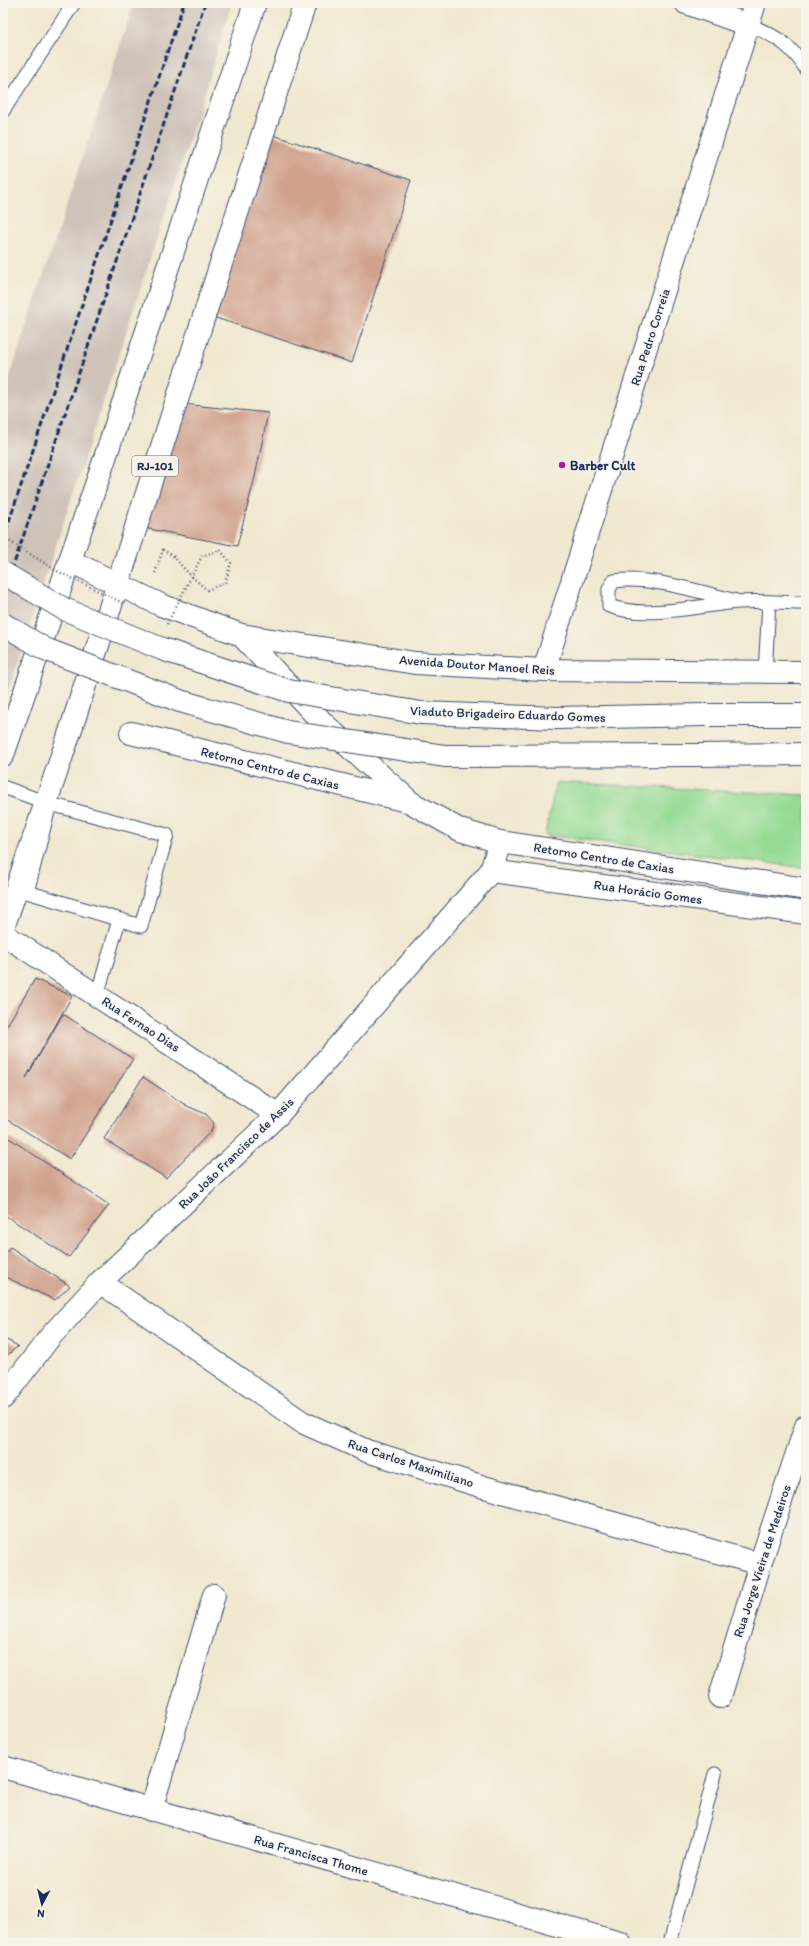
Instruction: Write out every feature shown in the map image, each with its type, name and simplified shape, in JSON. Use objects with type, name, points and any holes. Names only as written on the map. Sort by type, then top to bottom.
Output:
[{"type":"street","points":[[3,755],[70,561],[255,3]]},
{"type":"street","name":"RJ-101","points":[[3,928],[48,803],[116,583],[305,3]]},
{"type":"street","points":[[686,3],[748,25]]},
{"type":"street","name":"Rua Pedro Correia","points":[[544,670],[755,3]]},
{"type":"street","name":"Avenida Doutor Manoel Reis","points":[[70,561],[161,605],[241,635],[415,663],[544,670],[806,672]]},
{"type":"street","name":"Viaduto Brigadeiro Eduardo Gomes","points":[[3,573],[71,612],[162,649],[289,691],[421,713],[557,718],[703,715],[806,715]]},
{"type":"street","points":[[3,624],[45,649],[180,701],[288,732],[445,756],[806,754]]},
{"type":"street","name":"Retorno Centro de Caxias","points":[[241,635],[325,725],[410,802],[460,830],[500,842],[806,889]]},
{"type":"street","name":"Retorno Centro de Caxias","points":[[131,733],[410,802]]},
{"type":"street","name":"Rua Joāo Francisco de Assis","points":[[3,1398],[50,1337],[100,1282],[278,1115],[491,871],[500,842]]},
{"type":"street","name":"Rua Horácio Gomes","points":[[491,871],[806,913]]},
{"type":"street","name":"Rua Fernao Dias","points":[[3,934],[278,1115]]},
{"type":"street","name":"Rua Carlos Maximiliano","points":[[100,1282],[302,1422],[367,1451],[484,1487],[760,1564]]},
{"type":"street","name":"Rua Jorge Vieira de Medeiros","points":[[720,1697],[760,1564],[806,1426]]},
{"type":"street","points":[[151,1810],[214,1595]]},
{"type":"street","name":"Rua Francisca Thome","points":[[3,1767],[620,1943]]},
{"type":"lane","points":[[3,111],[74,3]]},
{"type":"lane","points":[[748,25],[788,45],[798,56],[806,69]]},
{"type":"lane","points":[[740,602],[656,583],[628,579],[614,581],[609,589],[609,606],[622,611],[655,612],[740,602],[806,602]]},
{"type":"lane","points":[[765,672],[769,602]]},
{"type":"lane","points":[[3,787],[48,803],[167,835],[141,926],[27,892],[48,803]]},
{"type":"lane","points":[[97,996],[120,920]]},
{"type":"lane","points":[[670,1943],[714,1774]]},
{"type":"path","points":[[3,537],[57,571],[126,604]]},
{"type":"path","points":[[146,597],[163,550],[173,556],[189,574],[207,590],[225,583],[231,563],[220,550],[202,556],[167,624],[160,621]]},
{"type":"shaded area","points":[[134,3],[232,3],[197,117],[3,706],[3,397]]},
{"type":"green space","points":[[556,782],[806,795],[806,868],[545,835]]},
{"type":"building","points":[[273,135],[411,180],[352,363],[213,317]]},
{"type":"building","points":[[182,404],[268,413],[255,477],[237,546],[144,528]]},
{"type":"building","points":[[35,979],[72,996],[26,1078],[63,1014],[133,1059],[70,1159],[3,1117],[3,1032]]},
{"type":"building","points":[[143,1077],[187,1106],[206,1114],[214,1123],[211,1131],[166,1178],[104,1139]]},
{"type":"building","points":[[3,1134],[109,1205],[69,1257],[3,1214]]},
{"type":"building","points":[[10,1247],[70,1286],[55,1300],[3,1276],[3,1258]]},
{"type":"building","points":[[3,1338],[18,1346],[3,1359]]},
{"type":"railway","points":[[3,539],[184,3]]},
{"type":"railway","points":[[3,596],[205,3]]},
{"type":"place","name":"Barber Cult","points":[[562,465]]}]
